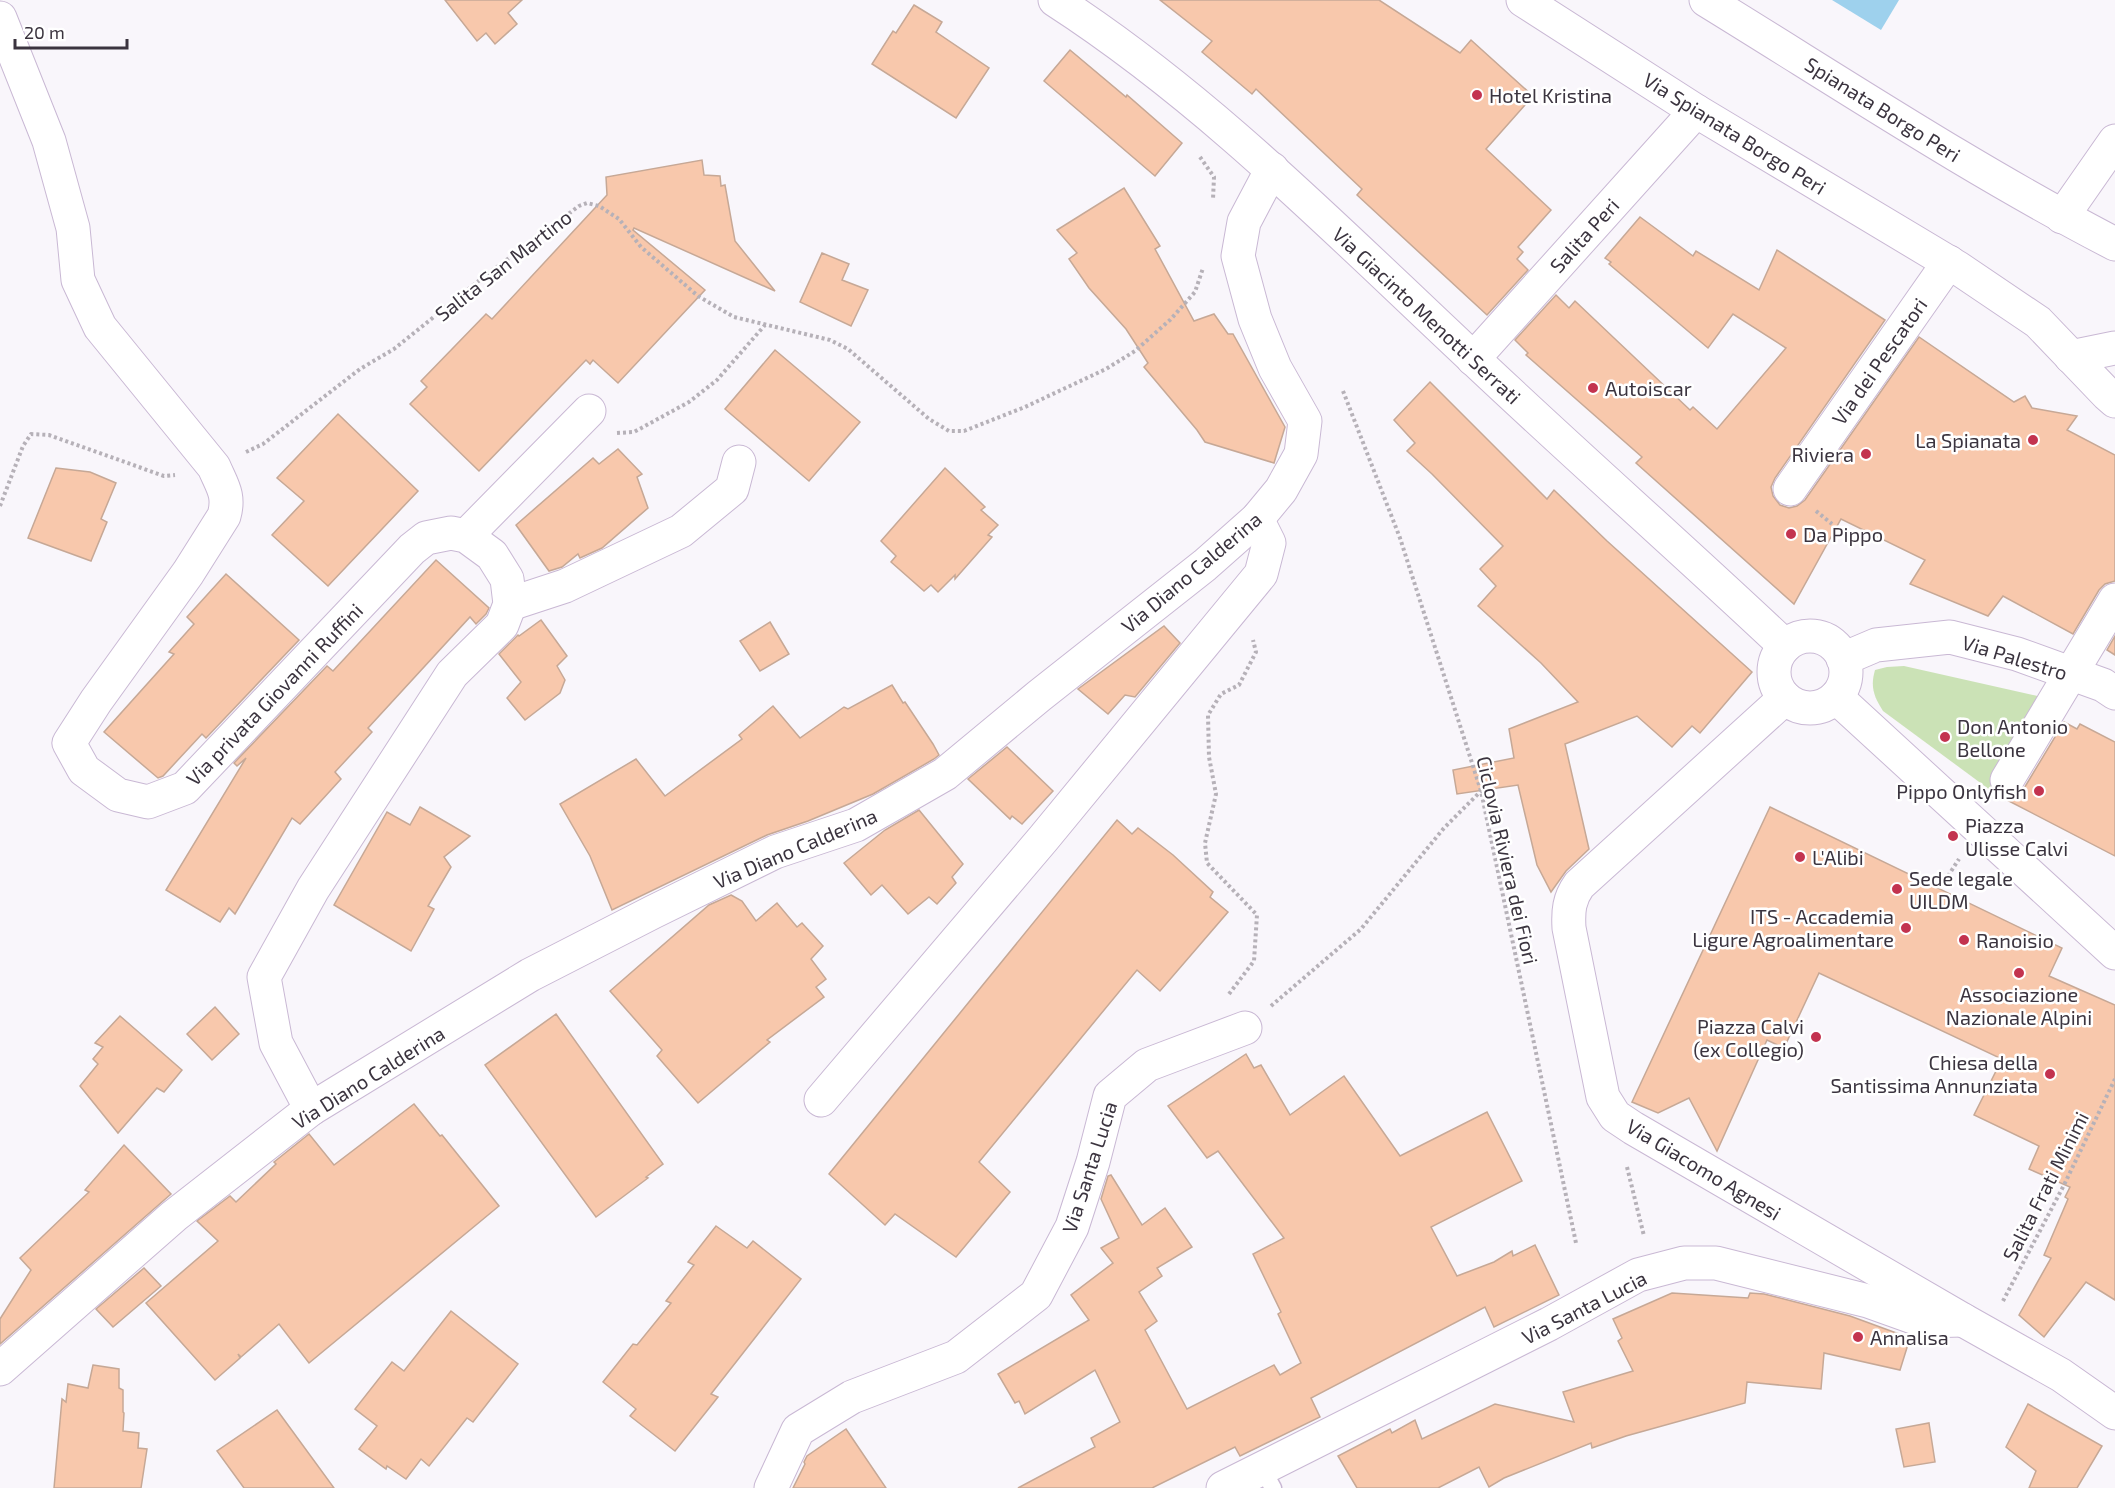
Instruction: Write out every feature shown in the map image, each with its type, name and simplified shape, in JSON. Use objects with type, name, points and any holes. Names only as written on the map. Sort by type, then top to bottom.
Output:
[{"type":"street","name":"Via Giacinto Menotti Serrati","points":[[1055,0],[1098,27],[1210,115],[1272,169],[1473,359],[1785,646]]},
{"type":"street","name":"Via Spianata Borgo Peri","points":[[1523,0],[1695,111],[1949,262],[2038,322],[2115,400]]},
{"type":"street","name":"Spianata Borgo Peri","points":[[1706,0],[1970,163],[2062,217],[2115,244]]},
{"type":"street","name":"Via privata Giovanni Ruffini","points":[[0,18],[50,141],[73,228],[78,280],[100,327],[214,467],[225,491],[224,516],[188,573],[96,701],[69,743],[84,770],[118,795],[148,802],[185,788],[412,549],[426,538],[451,533],[466,536]]},
{"type":"street","name":"Salita Peri","points":[[1473,359],[1695,111]]},
{"type":"street","points":[[2062,217],[2115,141]]},
{"type":"street","name":"Via Diano Calderina","points":[[0,1369],[174,1216],[311,1109],[530,975],[775,852],[856,825],[945,774],[1039,696],[1205,565],[1257,519],[1281,490],[1301,454],[1305,421],[1275,368],[1255,319],[1238,256],[1244,222],[1272,169]]},
{"type":"street","name":"Via dei Pescatori","points":[[1790,489],[1949,262]]},
{"type":"street","points":[[2071,357],[2115,348]]},
{"type":"street","points":[[311,1109],[276,1043],[264,976],[313,889],[452,674],[502,625],[510,604],[507,579],[492,555],[466,536],[589,411]]},
{"type":"street","points":[[510,604],[566,586],[681,531],[732,489],[739,462]]},
{"type":"street","points":[[821,1100],[1043,839],[1260,574],[1269,543],[1257,519]]},
{"type":"street","points":[[2007,780],[2115,600]]},
{"type":"street","points":[[1817,637],[1837,649],[1843,659],[1845,679],[1836,697],[1827,704],[1817,708],[1794,705],[1778,689],[1774,678],[1774,666],[1785,646],[1795,639],[1817,637]]},
{"type":"street","name":"Via Palestro","points":[[1843,659],[1876,645],[1950,637],[2017,654],[2103,685],[2115,693]]},
{"type":"street","points":[[1836,697],[2115,953]]},
{"type":"street","name":"Via Giacomo Agnesi","points":[[1785,698],[1579,885],[1572,896],[1568,910],[1569,927],[1603,1097],[1615,1116],[1633,1128],[2061,1375],[2115,1413]]},
{"type":"street","name":"Via Santa Lucia","points":[[771,1488],[798,1430],[852,1396],[957,1357],[1036,1295],[1072,1227],[1093,1162],[1110,1096],[1147,1065],[1245,1028]]},
{"type":"street","name":"Via Santa Lucia","points":[[1223,1488],[1268,1478],[1638,1275],[1684,1263],[1716,1263],[1868,1301],[1924,1321],[1963,1320]]},
{"type":"path","points":[[1210,115],[1198,134],[1194,149],[1214,177],[1213,201]]},
{"type":"path","name":"Salita San Martino","points":[[0,506],[23,446],[31,434],[49,435],[164,476],[201,474],[263,444],[360,369],[394,349],[552,225],[587,203],[599,206],[619,219],[641,247],[698,296],[734,317],[830,340],[848,348],[929,418],[949,431],[964,432],[1025,407],[1106,369],[1135,351],[1170,320],[1195,292],[1204,265]]},
{"type":"path","points":[[564,437],[634,432],[689,402],[717,380],[765,325]]},
{"type":"path","name":"Ciclovia Riviera dei Fiori","points":[[1343,391],[1400,538],[1481,791],[1576,1243]]},
{"type":"path","points":[[1225,1000],[1254,961],[1257,915],[1207,863],[1205,843],[1216,794],[1209,757],[1208,715],[1221,694],[1239,686],[1256,652],[1242,597]]},
{"type":"path","points":[[1245,1028],[1361,929],[1444,828],[1481,791]]},
{"type":"path","name":"Salita Frati Minimi","points":[[2001,1305],[2064,1185],[2115,1079]]},
{"type":"path","points":[[1615,1116],[1653,1271]]},
{"type":"green space","points":[[1904,666],[2042,697],[1990,790],[1883,711],[1874,692],[1875,670]]},
{"type":"water","points":[[1832,0],[1899,0],[1881,30]]},
{"type":"building","points":[[445,0],[522,0],[508,13],[517,24],[495,44],[486,33],[477,41]]},
{"type":"building","points":[[1160,0],[1379,0],[1460,53],[1471,40],[1533,96],[1486,149],[1551,210],[1518,247],[1523,252],[1517,259],[1528,270],[1487,315],[1357,195],[1362,189],[1256,89],[1252,94],[1202,52],[1212,41]]},
{"type":"building","points":[[914,5],[942,22],[936,32],[989,68],[956,118],[872,64],[893,31],[896,33]]},
{"type":"building","points":[[1070,50],[1182,143],[1155,176],[1044,81]]},
{"type":"building","points":[[702,160],[704,175],[720,176],[721,186],[725,185],[735,241],[775,291],[634,228],[633,230],[705,290],[618,383],[593,360],[590,364],[586,360],[479,471],[410,404],[427,387],[421,381],[486,314],[492,319],[607,195],[606,177]]},
{"type":"building","points":[[1124,188],[1160,246],[1155,249],[1194,321],[1214,314],[1228,334],[1233,334],[1285,427],[1274,463],[1205,442],[1144,367],[1148,363],[1126,329],[1089,288],[1069,259],[1077,253],[1057,230]]},
{"type":"building","points":[[1640,217],[1693,256],[1696,251],[1759,290],[1777,250],[1885,320],[1775,478],[1771,487],[1773,496],[1780,505],[1789,508],[1805,500],[1919,337],[2014,402],[2025,396],[2032,408],[2077,416],[2067,430],[2115,455],[2115,581],[2105,584],[2099,590],[2073,634],[2003,596],[1988,616],[1910,584],[1925,560],[1841,519],[1794,604],[1636,463],[1642,457],[1526,355],[1528,353],[1515,340],[1556,295],[1569,308],[1575,301],[1690,410],[1693,407],[1717,429],[1786,348],[1733,314],[1708,348],[1609,264],[1611,262],[1605,258]]},
{"type":"building","points":[[822,253],[849,264],[842,280],[868,290],[851,326],[800,302]]},
{"type":"building","points":[[775,350],[860,422],[809,481],[725,409]]},
{"type":"building","points":[[1430,382],[1547,499],[1554,490],[1752,672],[1700,733],[1692,726],[1672,747],[1637,716],[1565,744],[1589,849],[1566,871],[1551,892],[1537,865],[1518,785],[1457,794],[1453,770],[1514,758],[1509,729],[1578,702],[1541,663],[1478,606],[1496,586],[1480,569],[1503,546],[1407,451],[1415,443],[1394,420]]},
{"type":"building","points":[[338,414],[418,491],[328,586],[272,535],[304,501],[277,478]]},
{"type":"building","points":[[618,449],[642,474],[637,477],[648,508],[602,548],[580,558],[578,554],[562,567],[549,571],[516,525],[593,458],[599,464]]},
{"type":"building","points":[[56,468],[90,472],[116,483],[101,519],[107,522],[91,561],[28,538]]},
{"type":"building","points":[[945,468],[985,507],[981,510],[998,525],[988,535],[992,537],[955,579],[955,575],[938,592],[931,585],[924,591],[891,562],[896,556],[881,541]]},
{"type":"building","points":[[436,560],[489,608],[486,614],[476,624],[470,617],[368,728],[372,732],[335,772],[341,779],[300,824],[292,818],[235,914],[229,908],[220,922],[166,890],[246,758],[237,766],[234,763],[327,666],[333,671]]},
{"type":"building","points":[[226,574],[299,640],[206,738],[202,734],[163,776],[158,778],[104,732],[174,654],[169,652],[194,624],[187,617]]},
{"type":"building","points":[[541,620],[567,656],[557,666],[565,680],[560,693],[525,720],[507,698],[521,682],[499,654],[518,635]]},
{"type":"building","points":[[770,622],[789,654],[760,671],[740,641]]},
{"type":"building","points":[[1164,626],[1180,643],[1135,697],[1125,695],[1108,714],[1078,689]]},
{"type":"building","points":[[2115,636],[2115,655],[2107,650]]},
{"type":"building","points":[[892,685],[939,755],[873,794],[767,835],[612,910],[590,856],[560,804],[636,759],[665,796],[742,739],[739,735],[773,706],[800,738],[844,707],[848,709]]},
{"type":"building","points":[[2064,722],[2077,729],[2080,724],[2115,742],[2115,856],[2005,799],[2016,797],[2023,790]]},
{"type":"building","points":[[1007,747],[1053,791],[1022,824],[1012,816],[1010,819],[968,779]]},
{"type":"building","points":[[420,807],[470,836],[444,857],[451,867],[428,906],[434,909],[411,951],[334,905],[387,812],[410,825]]},
{"type":"building","points":[[1770,807],[2062,948],[2049,976],[2115,1005],[2115,1300],[2086,1282],[2044,1337],[2019,1315],[2051,1258],[2044,1255],[2068,1199],[2065,1197],[2070,1187],[2029,1169],[2039,1146],[1974,1115],[2002,1059],[1819,973],[1784,1048],[1767,1040],[1717,1151],[1689,1098],[1658,1113],[1632,1102]]},
{"type":"building","points":[[919,810],[963,864],[952,877],[956,883],[937,904],[929,897],[908,914],[882,885],[871,895],[844,863],[885,830]]},
{"type":"building","points":[[1117,820],[1132,834],[1138,828],[1173,855],[1213,892],[1210,897],[1228,912],[1160,991],[1137,970],[979,1162],[1010,1192],[956,1257],[895,1214],[885,1225],[829,1174]]},
{"type":"building","points":[[731,895],[742,901],[756,921],[777,903],[797,927],[802,923],[823,946],[811,959],[826,979],[816,987],[824,997],[767,1040],[770,1042],[698,1103],[657,1056],[662,1050],[610,991],[709,905]]},
{"type":"building","points":[[215,1007],[239,1034],[212,1060],[187,1034]]},
{"type":"building","points":[[556,1014],[663,1164],[596,1217],[485,1065]]},
{"type":"building","points":[[120,1016],[182,1070],[164,1092],[157,1088],[118,1133],[80,1086],[98,1064],[93,1059],[103,1047],[95,1043]]},
{"type":"building","points":[[1246,1054],[1254,1068],[1261,1065],[1290,1115],[1344,1076],[1400,1156],[1487,1112],[1522,1181],[1431,1227],[1457,1276],[1494,1262],[1512,1251],[1513,1256],[1535,1245],[1559,1295],[1494,1327],[1485,1307],[1311,1398],[1320,1417],[1240,1456],[1235,1447],[1152,1488],[1018,1488],[1095,1447],[1091,1438],[1120,1422],[1095,1370],[1025,1414],[1019,1401],[1015,1403],[998,1374],[1089,1320],[1071,1295],[1113,1263],[1101,1248],[1119,1238],[1101,1199],[1108,1176],[1111,1175],[1142,1225],[1165,1208],[1192,1247],[1157,1268],[1162,1276],[1139,1292],[1157,1321],[1145,1330],[1187,1409],[1274,1365],[1280,1375],[1301,1363],[1278,1314],[1281,1312],[1253,1254],[1284,1238],[1218,1151],[1207,1158],[1168,1106]]},
{"type":"building","points":[[414,1104],[499,1206],[309,1363],[279,1324],[241,1357],[238,1354],[240,1358],[215,1380],[146,1303],[218,1241],[197,1221],[230,1196],[236,1202],[276,1164],[274,1162],[309,1134],[334,1165]]},
{"type":"building","points":[[124,1145],[171,1194],[0,1344],[0,1319],[31,1270],[20,1258],[89,1192],[85,1190]]},
{"type":"building","points":[[716,1226],[747,1248],[753,1241],[801,1279],[711,1394],[718,1397],[675,1451],[630,1416],[636,1409],[603,1382],[633,1344],[637,1345],[671,1303],[666,1301],[694,1265],[688,1262]]},
{"type":"building","points":[[144,1268],[161,1286],[113,1327],[96,1309]]},
{"type":"building","points":[[1672,1293],[1748,1298],[1750,1293],[1764,1294],[1850,1316],[1910,1338],[1900,1370],[1824,1353],[1821,1389],[1747,1382],[1745,1403],[1626,1436],[1592,1448],[1591,1443],[1504,1478],[1489,1487],[1479,1467],[1438,1488],[1357,1488],[1338,1456],[1390,1429],[1392,1433],[1415,1420],[1422,1439],[1495,1404],[1574,1422],[1563,1392],[1633,1371],[1618,1341],[1622,1338],[1613,1319]]},
{"type":"building","points":[[451,1311],[518,1364],[473,1422],[467,1418],[429,1466],[421,1459],[406,1479],[387,1466],[386,1469],[359,1449],[377,1426],[355,1409],[392,1362],[404,1371]]},
{"type":"building","points":[[93,1365],[119,1369],[119,1388],[123,1390],[123,1431],[139,1433],[138,1448],[147,1449],[141,1488],[54,1488],[62,1399],[66,1402],[68,1384],[88,1388]]},
{"type":"building","points":[[2028,1404],[2102,1446],[2077,1488],[2029,1488],[2036,1471],[2006,1447]]},
{"type":"building","points":[[277,1410],[334,1488],[244,1488],[217,1451]]},
{"type":"building","points":[[1929,1423],[1935,1462],[1904,1467],[1896,1429]]},
{"type":"building","points":[[846,1429],[886,1488],[793,1488],[807,1456]]},
{"type":"place","name":"Hotel Kristina","points":[[1477,95]]},
{"type":"place","name":"Autoiscar","points":[[1593,388]]},
{"type":"place","name":"La Spianata","points":[[2033,440]]},
{"type":"place","name":"Riviera","points":[[1866,454]]},
{"type":"place","name":"Da Pippo","points":[[1791,534]]},
{"type":"place","name":"Don Antonio Bellone","points":[[1945,737]]},
{"type":"place","name":"Pippo Onlyfish","points":[[2039,791]]},
{"type":"place","name":"Piazza Ulisse Calvi","points":[[1953,836]]},
{"type":"place","name":"L'Alibi","points":[[1800,857]]},
{"type":"place","name":"Sede legale UILDM","points":[[1897,889]]},
{"type":"place","name":"ITS - Accademia Ligure Agroalimentare","points":[[1906,928]]},
{"type":"place","name":"Ranoisio","points":[[1964,940]]},
{"type":"place","name":"Associazione Nazionale Alpini","points":[[2019,973]]},
{"type":"place","name":"Piazza Calvi (ex Collegio)","points":[[1816,1037]]},
{"type":"place","name":"Chiesa della Santissima Annunziata","points":[[2050,1074]]},
{"type":"place","name":"Annalisa","points":[[1858,1337]]}]
